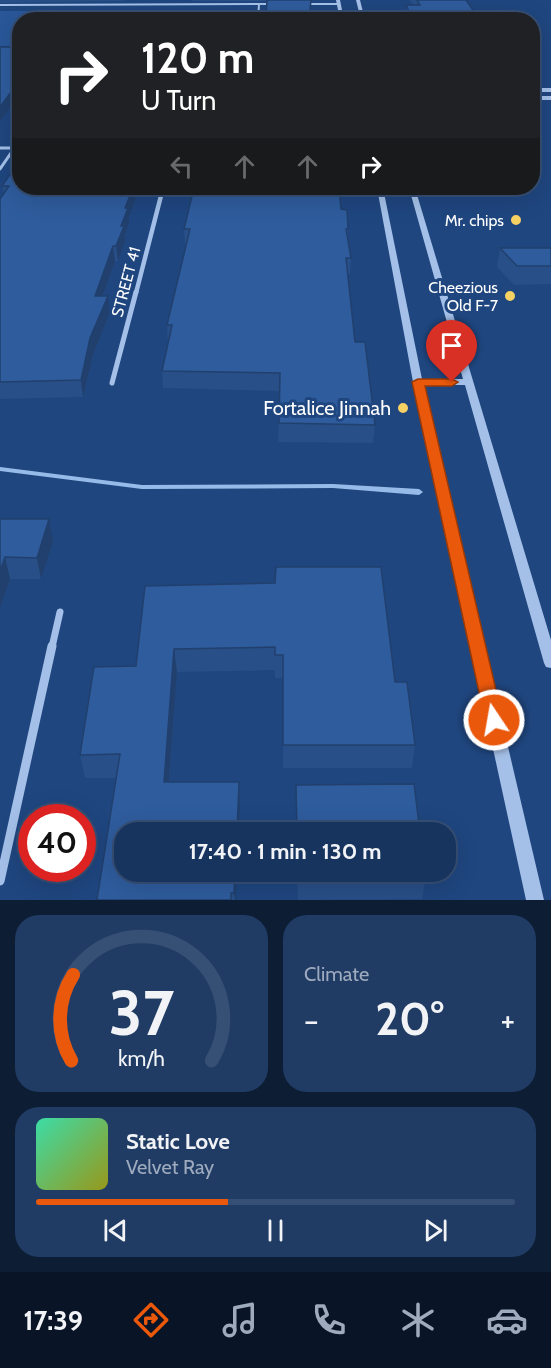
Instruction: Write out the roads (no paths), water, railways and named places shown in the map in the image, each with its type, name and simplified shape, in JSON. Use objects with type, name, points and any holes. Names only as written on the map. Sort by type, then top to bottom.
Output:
[{"type":"street","points":[[156,4],[158,0]]},
{"type":"street","points":[[293,4],[338,2]]},
{"type":"street","points":[[258,12],[259,4]]},
{"type":"street","points":[[0,5],[282,4]]},
{"type":"street","points":[[0,169],[12,154]]},
{"type":"street","name":"STREET 41","points":[[112,383],[162,195]]},
{"type":"street","points":[[381,195],[418,382],[535,900]]},
{"type":"street","points":[[414,195],[551,663]]},
{"type":"street","points":[[418,382],[469,382]]},
{"type":"street","points":[[0,881],[60,612]]},
{"type":"waterway","points":[[0,469],[142,487],[333,486],[419,492]]},
{"type":"place","name":"Mr. chips","points":[[516,220]]},
{"type":"place","name":"Cheezious Old F-7","points":[[510,296]]},
{"type":"place","name":"Fortalice Jinnah","points":[[403,408]]}]
